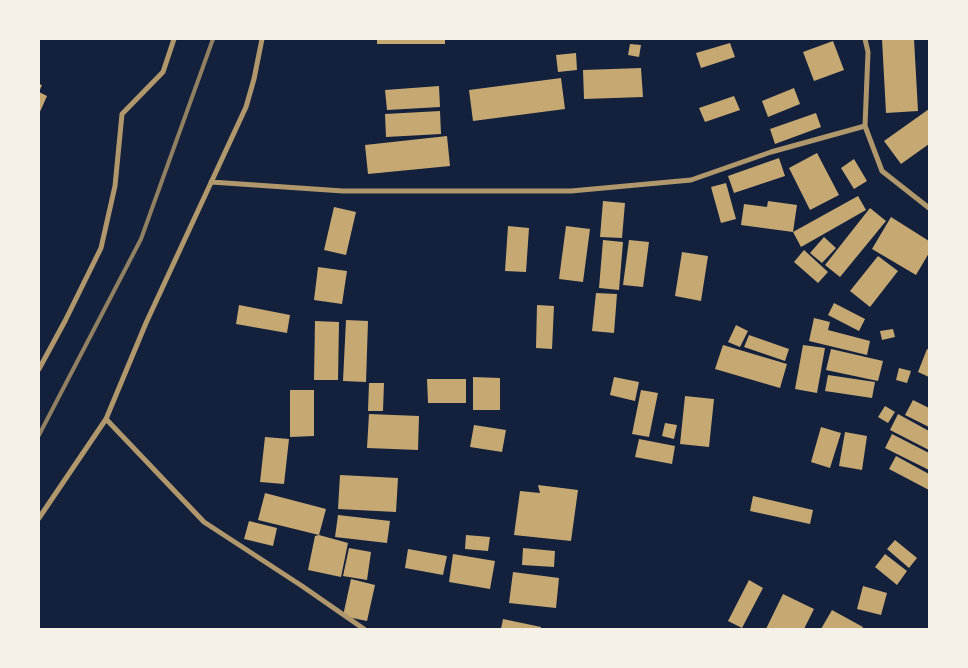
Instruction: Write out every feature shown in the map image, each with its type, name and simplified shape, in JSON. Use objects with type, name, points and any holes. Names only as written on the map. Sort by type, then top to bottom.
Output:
[{"type":"street","points":[[39,369],[101,248],[115,186],[122,114],[163,72],[174,39]]},
{"type":"street","points":[[39,518],[106,419],[146,323],[246,107],[262,39]]},
{"type":"street","points":[[865,39],[868,52],[865,126],[882,171],[929,208]]},
{"type":"street","points":[[211,182],[343,191],[571,190],[691,180],[771,152],[865,126]]},
{"type":"street","points":[[106,419],[204,522],[364,629]]},
{"type":"building","points":[[377,39],[445,39],[445,44],[377,44]]},
{"type":"building","points":[[882,39],[914,39],[918,111],[886,113]]},
{"type":"building","points":[[833,41],[844,70],[814,81],[803,52]]},
{"type":"building","points":[[730,43],[735,57],[701,68],[696,53]]},
{"type":"building","points":[[630,44],[641,45],[639,57],[628,55]]},
{"type":"building","points":[[576,53],[577,70],[558,72],[556,55]]},
{"type":"building","points":[[641,68],[643,97],[584,99],[583,70]]},
{"type":"building","points":[[561,78],[565,109],[473,121],[469,90]]},
{"type":"building","points":[[439,86],[440,107],[387,110],[385,90]]},
{"type":"building","points":[[794,88],[800,104],[768,117],[762,101]]},
{"type":"building","points":[[39,92],[47,96],[39,114]]},
{"type":"building","points":[[734,96],[740,110],[705,122],[699,108]]},
{"type":"building","points":[[929,109],[929,144],[901,164],[884,141]]},
{"type":"building","points":[[440,111],[441,134],[386,137],[385,114]]},
{"type":"building","points":[[816,113],[821,127],[775,144],[770,129]]},
{"type":"building","points":[[447,136],[450,166],[368,174],[365,145]]},
{"type":"building","points":[[817,153],[839,195],[810,210],[789,168]]},
{"type":"building","points":[[779,158],[785,176],[734,193],[728,176]]},
{"type":"building","points":[[854,159],[867,181],[854,189],[841,168]]},
{"type":"building","points":[[726,183],[736,219],[721,223],[711,187]]},
{"type":"building","points":[[858,196],[866,210],[801,247],[793,232]]},
{"type":"building","points":[[603,201],[625,203],[622,238],[600,237]]},
{"type":"building","points":[[768,201],[797,205],[793,232],[741,225],[744,204],[767,207]]},
{"type":"building","points":[[334,207],[356,212],[346,255],[324,250]]},
{"type":"building","points":[[870,208],[886,221],[840,277],[825,265]]},
{"type":"building","points":[[891,217],[929,241],[929,253],[916,275],[872,249]]},
{"type":"building","points":[[508,226],[529,228],[526,272],[505,271]]},
{"type":"building","points":[[566,226],[590,229],[583,282],[559,279]]},
{"type":"building","points":[[824,237],[836,248],[822,263],[810,253]]},
{"type":"building","points":[[603,240],[623,242],[619,290],[599,288]]},
{"type":"building","points":[[629,240],[649,242],[643,287],[623,285]]},
{"type":"building","points":[[804,250],[828,272],[818,283],[794,262]]},
{"type":"building","points":[[682,252],[708,256],[701,301],[675,296]]},
{"type":"building","points":[[878,256],[898,271],[870,307],[850,291]]},
{"type":"building","points":[[318,267],[347,271],[342,304],[314,300]]},
{"type":"building","points":[[596,293],[617,294],[614,333],[592,331]]},
{"type":"building","points":[[834,303],[865,319],[859,331],[828,315]]},
{"type":"building","points":[[239,305],[290,315],[287,333],[236,324]]},
{"type":"building","points":[[537,305],[554,306],[552,349],[536,348]]},
{"type":"building","points":[[814,318],[830,322],[828,330],[870,341],[867,355],[809,341]]},
{"type":"building","points":[[346,320],[368,321],[366,382],[343,381]]},
{"type":"building","points":[[315,321],[339,322],[338,380],[314,380]]},
{"type":"building","points":[[736,325],[748,331],[740,347],[728,342]]},
{"type":"building","points":[[893,329],[895,337],[882,340],[880,331]]},
{"type":"building","points":[[749,335],[789,349],[785,361],[744,347]]},
{"type":"building","points":[[723,345],[787,364],[780,388],[715,369]]},
{"type":"building","points":[[803,345],[825,348],[817,393],[795,389]]},
{"type":"building","points":[[831,349],[883,361],[878,381],[826,370]]},
{"type":"building","points":[[927,349],[929,350],[929,377],[918,372]]},
{"type":"building","points":[[899,368],[911,371],[907,383],[896,380]]},
{"type":"building","points":[[828,375],[875,382],[872,398],[825,391]]},
{"type":"building","points":[[473,377],[500,378],[500,410],[473,410]]},
{"type":"building","points":[[614,377],[639,382],[635,401],[610,395]]},
{"type":"building","points":[[427,379],[466,379],[466,403],[428,403]]},
{"type":"building","points":[[369,383],[384,383],[383,411],[368,411]]},
{"type":"building","points":[[290,390],[314,390],[314,436],[290,437]]},
{"type":"building","points":[[641,390],[658,393],[649,437],[632,434]]},
{"type":"building","points":[[685,396],[714,399],[709,447],[680,444]]},
{"type":"building","points":[[913,400],[929,408],[929,427],[905,415]]},
{"type":"building","points":[[885,406],[895,412],[888,423],[878,417]]},
{"type":"building","points":[[369,414],[419,416],[418,450],[367,448]]},
{"type":"building","points":[[898,414],[929,431],[929,450],[890,430]]},
{"type":"building","points":[[665,423],[677,425],[674,439],[662,436]]},
{"type":"building","points":[[474,425],[506,430],[502,452],[470,447]]},
{"type":"building","points":[[821,427],[841,433],[830,468],[811,462]]},
{"type":"building","points":[[845,432],[867,436],[862,470],[839,466]]},
{"type":"building","points":[[892,434],[929,453],[929,470],[885,448]]},
{"type":"building","points":[[265,437],[289,439],[284,484],[260,482]]},
{"type":"building","points":[[639,439],[675,446],[672,464],[635,457]]},
{"type":"building","points":[[896,456],[929,474],[929,490],[889,469]]},
{"type":"building","points":[[340,475],[398,478],[396,512],[338,509]]},
{"type":"building","points":[[538,485],[578,490],[571,541],[514,535],[520,491],[540,493]]},
{"type":"building","points":[[265,493],[326,509],[319,535],[258,520]]},
{"type":"building","points":[[753,496],[813,510],[810,524],[750,511]]},
{"type":"building","points":[[338,515],[390,521],[387,543],[335,537]]},
{"type":"building","points":[[249,521],[277,528],[273,546],[244,539]]},
{"type":"building","points":[[319,535],[348,543],[341,577],[308,570],[315,536]]},
{"type":"building","points":[[466,535],[490,537],[488,551],[465,549]]},
{"type":"building","points":[[895,540],[917,558],[909,568],[887,549]]},
{"type":"building","points":[[349,548],[371,552],[367,580],[343,576]]},
{"type":"building","points":[[523,548],[555,551],[554,567],[522,565]]},
{"type":"building","points":[[408,549],[447,556],[443,575],[405,568]]},
{"type":"building","points":[[453,554],[495,561],[490,589],[449,582]]},
{"type":"building","points":[[885,554],[907,571],[897,585],[875,567]]},
{"type":"building","points":[[513,572],[559,578],[556,608],[509,603]]},
{"type":"building","points":[[351,579],[375,585],[367,621],[343,616]]},
{"type":"building","points":[[749,580],[763,588],[742,628],[728,621]]},
{"type":"building","points":[[863,586],[887,593],[881,615],[857,609]]},
{"type":"building","points":[[783,594],[814,609],[804,629],[766,629]]},
{"type":"building","points":[[832,610],[863,627],[862,629],[821,629]]},
{"type":"building","points":[[503,619],[541,627],[541,629],[501,629]]},
{"type":"railway","points":[[39,435],[141,239],[213,39]]}]
